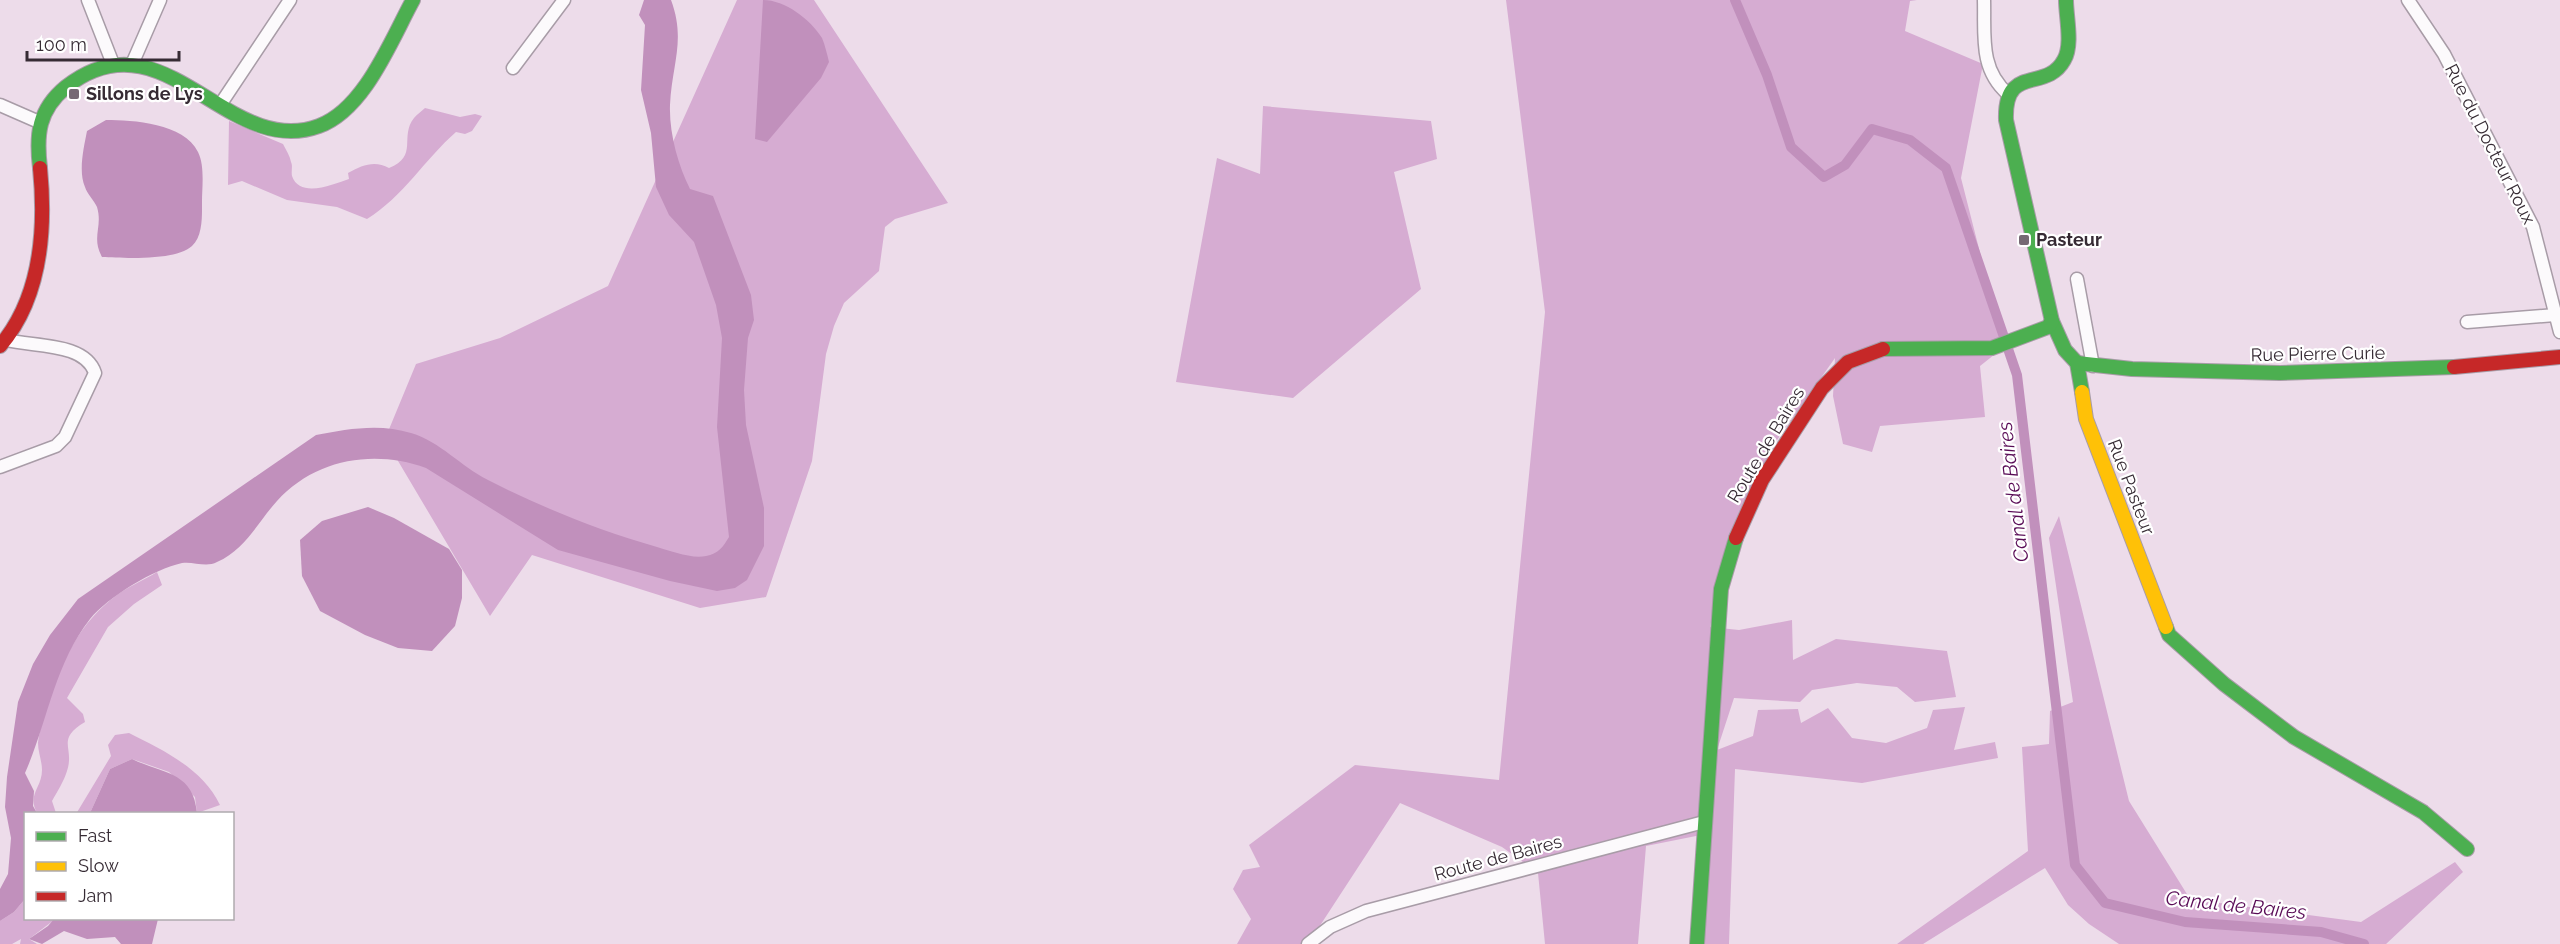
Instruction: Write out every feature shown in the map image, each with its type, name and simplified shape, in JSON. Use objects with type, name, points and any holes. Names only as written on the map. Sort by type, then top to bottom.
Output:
[{"type":"street","points":[[88,0],[113,64]]},
{"type":"street","points":[[133,62],[160,0]]},
{"type":"street","points":[[220,105],[290,0]]},
{"type":"street","points":[[0,467],[56,446],[67,433],[94,378],[92,366],[79,356],[62,350],[3,343],[26,308],[38,252],[42,199],[37,138],[39,122],[47,108],[71,83],[88,73],[113,64],[133,62],[164,72],[259,127],[293,132],[322,125],[343,111],[359,93],[413,0]]},
{"type":"street","points":[[513,68],[564,0]]},
{"type":"street","points":[[1984,0],[1985,59],[1990,73],[2008,94],[2021,82],[2056,70],[2066,59],[2066,0]]},
{"type":"street","name":"Rue du Docteur Roux","points":[[2408,0],[2444,54],[2533,226],[2560,332]]},
{"type":"street","name":"Rue Pasteur","points":[[2008,94],[2004,105],[2006,120],[2052,321],[2065,350],[2077,363],[2086,419],[2169,635],[2224,684],[2294,737],[2423,812],[2467,849]]},
{"type":"street","points":[[0,105],[39,122]]},
{"type":"street","points":[[2077,279],[2093,366]]},
{"type":"street","points":[[2466,322],[2555,315]]},
{"type":"street","name":"Route de Baires","points":[[1697,944],[1721,589],[1726,567],[1752,498],[1790,435],[1838,369],[1868,353],[1899,346],[1941,349],[1993,348],[2048,327],[2052,321]]},
{"type":"street","name":"Rue Pierre Curie","points":[[2077,363],[2093,366],[2220,372],[2338,374],[2498,364],[2560,357]]},
{"type":"street","name":"Route de Baires","points":[[1308,944],[1330,927],[1366,911],[1704,822]]},
{"type":"shaded area","points":[[644,0],[671,0],[678,40],[670,105],[675,148],[690,189],[713,196],[751,295],[754,320],[748,338],[744,390],[746,425],[764,508],[764,546],[747,580],[735,588],[717,591],[670,581],[558,550],[426,468],[406,462],[366,459],[327,467],[309,475],[277,501],[243,543],[227,557],[213,564],[182,563],[158,571],[120,593],[90,619],[68,655],[25,773],[34,791],[33,806],[36,812],[24,812],[24,900],[14,912],[0,921],[0,889],[8,874],[11,838],[5,807],[7,777],[18,702],[33,664],[50,635],[78,599],[316,435],[351,429],[375,428],[411,433],[432,442],[488,480],[592,526],[694,556],[714,554],[725,544],[729,537],[717,427],[722,338],[716,305],[694,242],[669,215],[656,187],[651,133],[641,90],[645,25],[639,15]]},
{"type":"shaded area","points":[[737,0],[814,0],[948,203],[895,219],[885,227],[879,271],[844,303],[826,354],[812,461],[766,597],[700,608],[532,555],[490,616],[385,439],[416,364],[500,338],[608,286]]},
{"type":"shaded area","points":[[763,0],[788,7],[811,24],[822,38],[829,62],[821,78],[767,142],[755,139]]},
{"type":"shaded area","points":[[1506,0],[1917,0],[1910,1],[1905,31],[1983,64],[1961,178],[2004,347],[1980,366],[1985,417],[1880,426],[1872,452],[1843,444],[1833,396],[1835,358],[1777,440],[1728,537],[1710,627],[1739,630],[1792,620],[1793,660],[1836,639],[1947,651],[1956,697],[1915,702],[1897,687],[1857,683],[1812,690],[1800,702],[1734,698],[1717,750],[1753,736],[1758,710],[1798,709],[1801,723],[1828,708],[1852,738],[1886,743],[1927,728],[1933,710],[1965,707],[1954,750],[1995,742],[1998,758],[1862,783],[1735,769],[1729,944],[1701,944],[1706,834],[1646,846],[1638,944],[1545,944],[1538,873],[1502,847],[1400,803],[1308,944],[1237,944],[1251,919],[1233,889],[1243,870],[1260,867],[1249,845],[1355,765],[1499,780],[1545,312]]},
{"type":"shaded area","points":[[1263,106],[1431,121],[1437,159],[1394,172],[1421,289],[1293,398],[1176,382],[1217,158],[1260,174]]},
{"type":"shaded area","points":[[425,108],[460,117],[475,114],[482,116],[472,131],[465,134],[456,132],[392,200],[367,219],[337,207],[287,200],[242,181],[228,185],[229,121],[283,144],[290,158],[292,176],[296,183],[302,187],[318,188],[349,179],[348,173],[363,166],[379,164],[389,168],[398,163],[406,152],[410,125]]},
{"type":"shaded area","points":[[106,120],[143,122],[170,129],[191,142],[198,152],[202,170],[202,219],[198,237],[192,246],[184,251],[162,256],[102,257],[97,244],[99,220],[97,207],[86,190],[82,166],[87,131]]},
{"type":"shaded area","points":[[368,507],[394,518],[449,549],[462,570],[462,598],[455,626],[432,651],[398,648],[365,635],[320,611],[302,576],[300,540],[322,521]]},
{"type":"shaded area","points":[[2059,516],[2129,801],[2190,899],[2361,922],[2455,862],[2463,872],[2386,944],[2119,944],[2089,924],[2068,905],[2045,868],[1923,944],[1897,944],[2028,851],[2022,747],[2049,744],[2050,711],[2073,702],[2049,538]]},
{"type":"shaded area","points":[[157,572],[162,585],[134,604],[108,627],[67,698],[83,714],[85,722],[76,728],[68,739],[67,771],[52,801],[56,812],[37,812],[34,796],[42,770],[39,738],[54,687],[66,657],[83,629],[104,605]]},
{"type":"shaded area","points":[[129,733],[181,762],[213,792],[220,805],[197,812],[195,797],[169,772],[132,759],[110,769],[90,812],[77,812],[111,756],[108,745],[115,735]]},
{"type":"shaded area","points":[[132,759],[175,776],[190,789],[197,812],[90,812],[110,769]]},
{"type":"shaded area","points":[[24,900],[24,920],[54,920],[29,939],[37,944],[20,944],[21,939],[12,944],[0,944],[0,921],[14,912]]},
{"type":"shaded area","points":[[53,920],[158,920],[152,944],[121,944],[115,937],[87,939],[64,931],[42,944],[29,939]]},
{"type":"waterway","name":"Canal de Baires","points":[[1735,0],[1767,75],[1791,147],[1824,177],[1845,165],[1872,129],[1910,140],[1946,168],[2017,375],[2075,865],[2105,903],[2185,922],[2321,932],[2364,944]]},
{"type":"traffic: fast","points":[[40,168],[38,145],[44,114],[66,87],[101,68],[134,65],[165,74],[254,123],[286,131],[319,126],[350,105],[363,89],[386,53],[413,0]]},
{"type":"traffic: fast","points":[[2066,0],[2069,39],[2067,54],[2056,70],[2019,85],[2012,91],[2007,102],[2006,120],[2052,321],[2065,350],[2077,363],[2082,392]]},
{"type":"traffic: fast","points":[[1883,349],[1992,348],[2048,327],[2052,321]]},
{"type":"traffic: fast","points":[[2077,363],[2132,369],[2280,373],[2454,367]]},
{"type":"traffic: fast","points":[[1697,944],[1721,589],[1736,538]]},
{"type":"traffic: fast","points":[[2166,627],[2169,635],[2224,684],[2294,737],[2423,812],[2467,849]]},
{"type":"traffic: slow","points":[[2082,392],[2086,419],[2166,627]]},
{"type":"traffic: jam","points":[[0,346],[14,327],[24,307],[38,262],[42,215],[40,168]]},
{"type":"traffic: jam","points":[[1736,538],[1762,480],[1822,388],[1848,362],[1883,349]]},
{"type":"traffic: jam","points":[[2454,367],[2560,357]]},
{"type":"place","name":"Sillons de Lys","points":[[74,94]]},
{"type":"place","name":"Pasteur","points":[[2024,240]]}]
